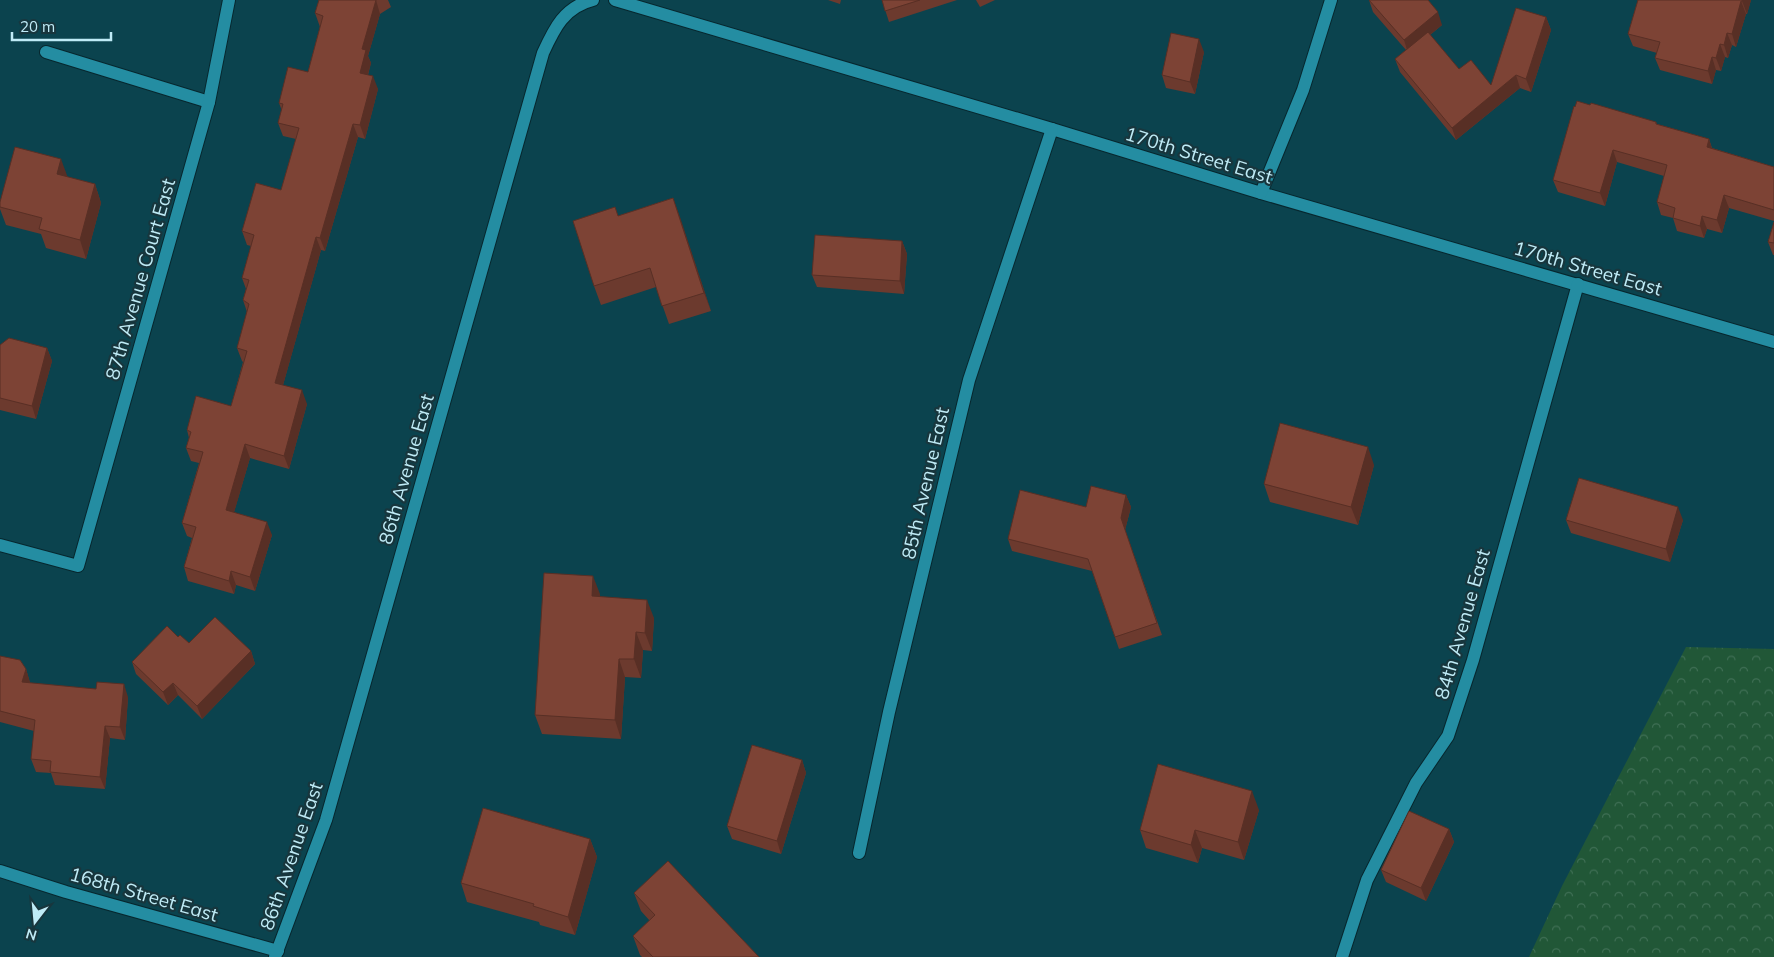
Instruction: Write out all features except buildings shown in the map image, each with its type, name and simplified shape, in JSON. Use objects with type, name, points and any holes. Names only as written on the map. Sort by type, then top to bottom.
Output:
[{"type":"street","name":"87th Avenue Court East","points":[[0,544],[78,566],[209,102],[229,0]]},
{"type":"street","name":"170th Street East","points":[[615,0],[1262,193],[1774,342]]},
{"type":"street","points":[[1262,193],[1303,90],[1331,0]]},
{"type":"street","name":"86th Avenue East","points":[[277,954],[326,820],[543,54],[562,18],[588,1]]},
{"type":"street","points":[[46,52],[209,102]]},
{"type":"street","name":"85th Avenue East","points":[[858,853],[889,712],[969,380],[1052,129]]},
{"type":"street","name":"84th Avenue East","points":[[1342,957],[1367,880],[1416,784],[1448,736],[1473,660],[1578,284]]},
{"type":"street","name":"168th Street East","points":[[0,871],[277,954]]},
{"type":"green space","points":[[1686,647],[1774,649],[1774,957],[1529,957],[1562,886]]}]
